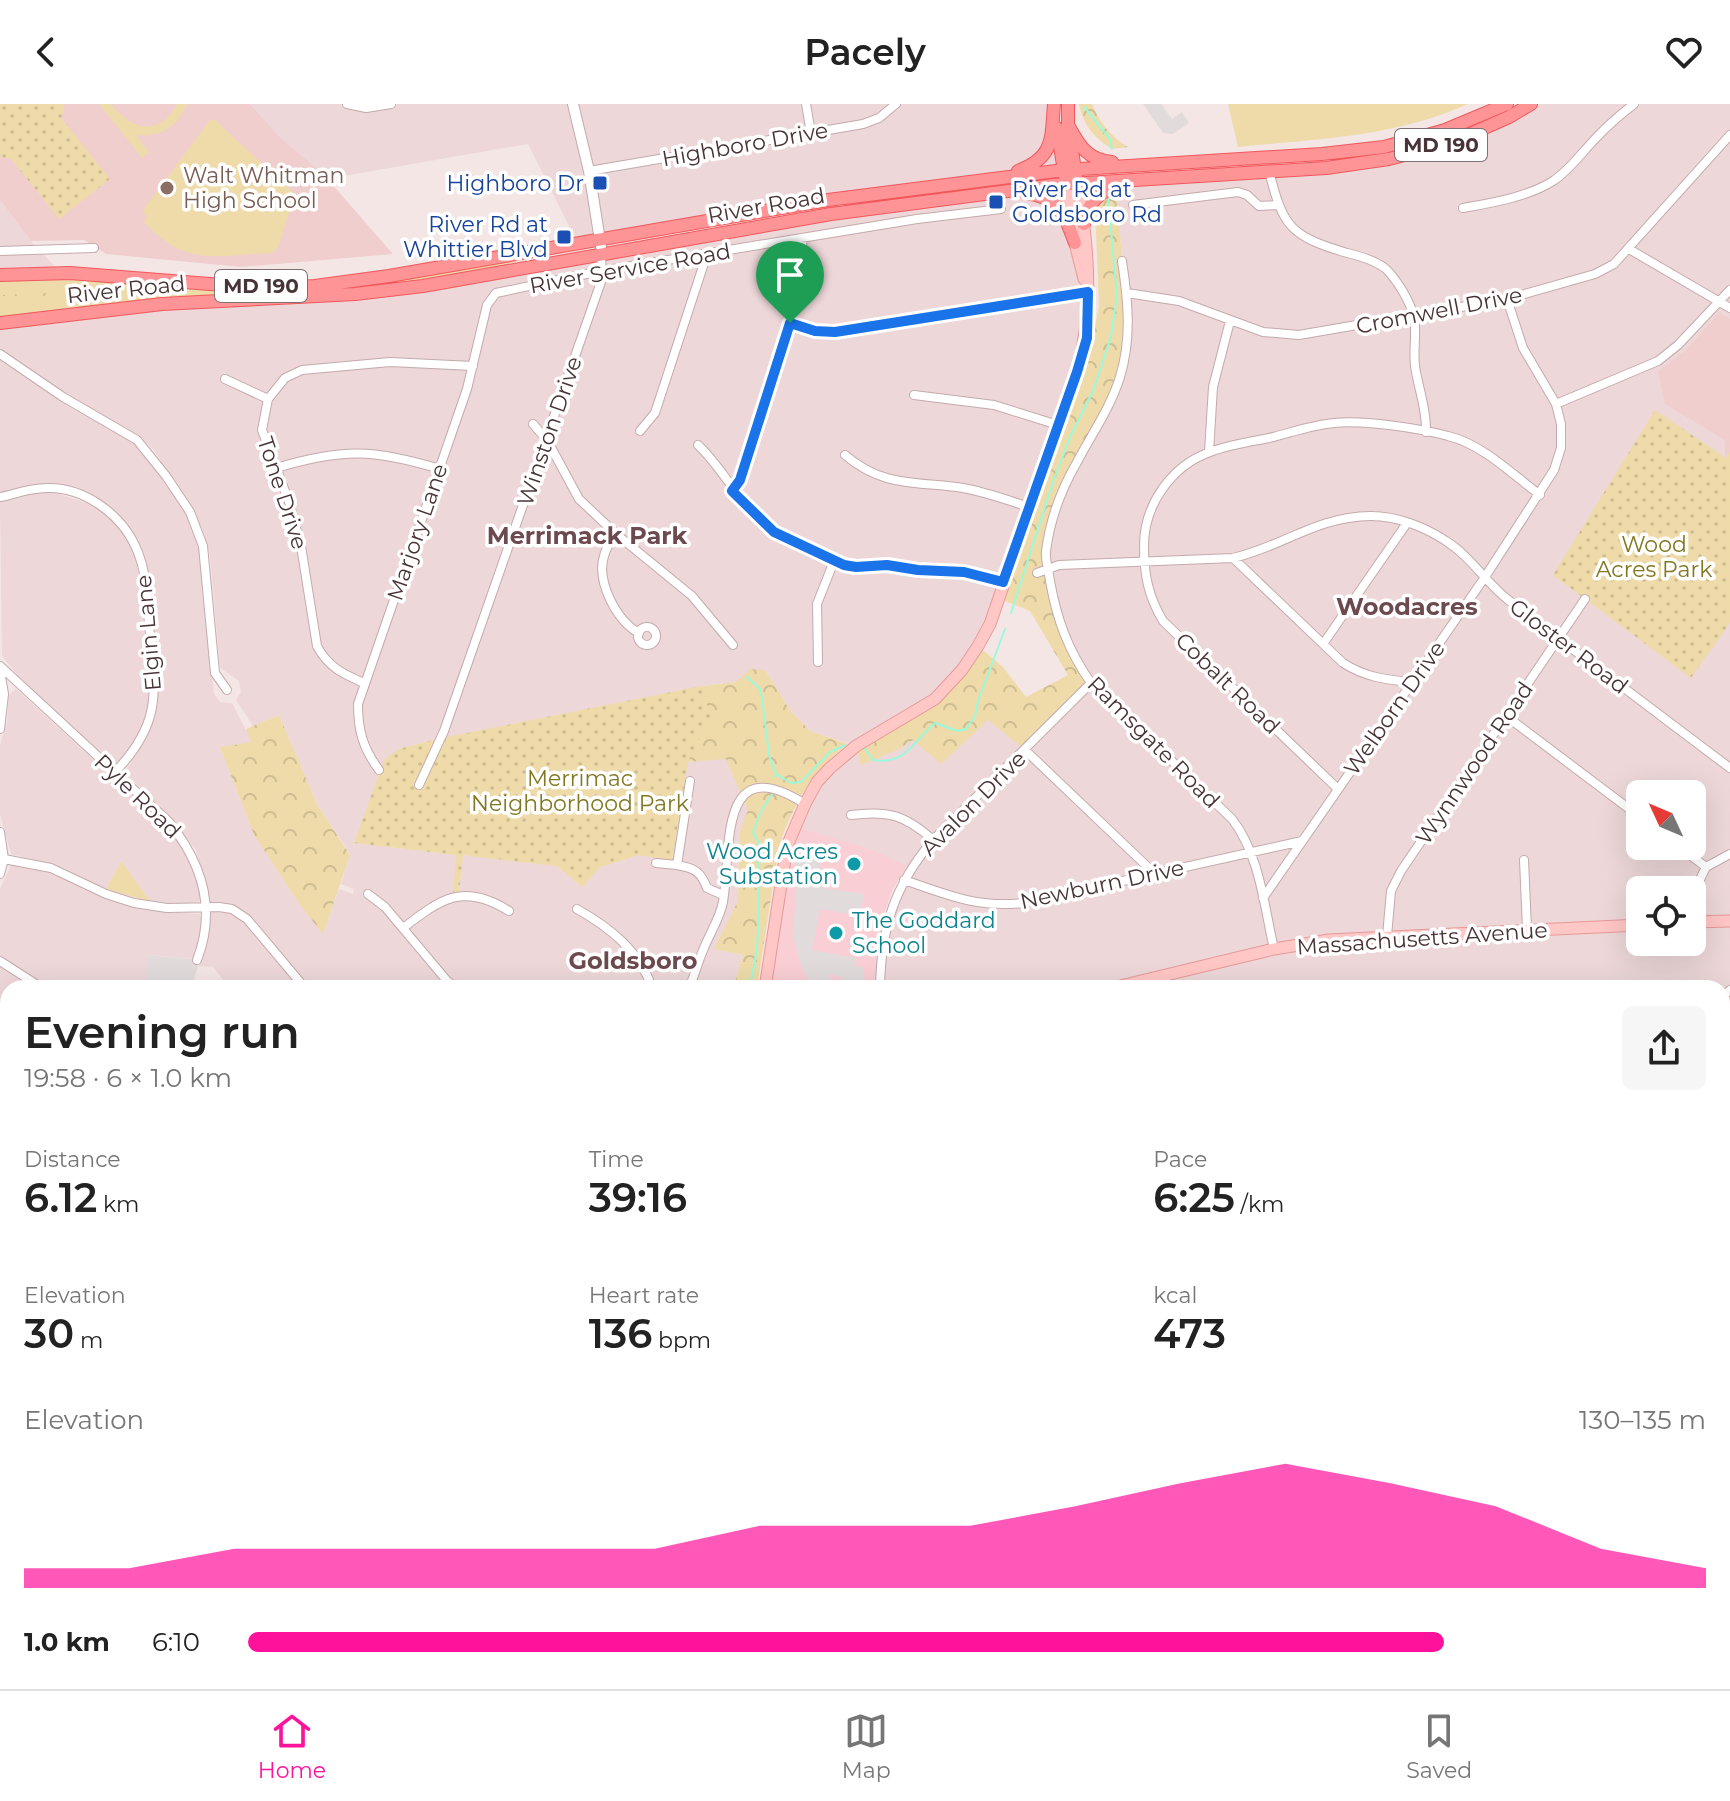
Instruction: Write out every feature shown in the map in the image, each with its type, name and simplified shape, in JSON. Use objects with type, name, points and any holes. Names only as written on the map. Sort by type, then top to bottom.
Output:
[{"type":"main road","points":[[1054,104],[1084,224]]},
{"type":"main road","points":[[977,181],[1033,166],[1043,157],[1050,144],[1054,104]]},
{"type":"main road","points":[[1068,104],[1075,243]]},
{"type":"main road","name":"River Road","points":[[0,275],[70,273],[248,287],[315,286],[828,200],[977,181],[1070,176],[1147,165],[1384,147],[1445,130],[1507,104]]},
{"type":"main road","name":"River Road","points":[[0,323],[162,304],[355,294],[423,286],[831,214],[1009,191],[1070,176],[1133,179],[1326,168],[1389,159],[1450,143],[1531,104]]},
{"type":"main road","points":[[1068,125],[1090,156],[1108,162],[1147,165]]},
{"type":"main road","points":[[766,980],[787,846],[817,782],[842,755],[922,709],[948,686],[978,646],[990,624],[1087,338],[1085,213],[1102,191],[1133,179]]},
{"type":"main road","points":[[1009,191],[1044,196],[1057,204],[1075,243],[1088,292]]},
{"type":"main road","points":[[1706,922],[1730,921]]},
{"type":"main road","name":"Massachusetts Avenue","points":[[1145,980],[1274,949],[1329,940],[1626,925]]},
{"type":"street","points":[[347,104],[366,108],[391,104]]},
{"type":"street","points":[[573,104],[589,171],[601,254]]},
{"type":"street","points":[[806,104],[811,133]]},
{"type":"street","name":"Highboro Drive","points":[[589,171],[863,124],[879,118],[896,104]]},
{"type":"street","points":[[1463,208],[1489,203],[1553,181],[1634,104]]},
{"type":"street","name":"Cromwell Drive","points":[[1127,293],[1179,301],[1263,332],[1299,335],[1507,299],[1595,274],[1614,264],[1730,135]]},
{"type":"street","points":[[1269,171],[1277,205],[1288,223],[1306,238],[1369,259],[1386,269],[1399,285],[1414,316],[1413,349],[1427,417],[1426,432]]},
{"type":"street","points":[[1133,205],[1238,192],[1247,195],[1259,206],[1277,205]]},
{"type":"street","name":"River Service Road","points":[[496,293],[601,271],[917,219],[1001,209]]},
{"type":"street","points":[[732,491],[740,480],[804,274],[802,240]]},
{"type":"street","points":[[0,251],[94,248]]},
{"type":"street","points":[[1629,249],[1730,308]]},
{"type":"street","name":"Winston Drive","points":[[419,785],[444,731],[547,440],[602,279],[601,254]]},
{"type":"street","points":[[640,431],[655,413],[707,254]]},
{"type":"street","name":"Ramsgate Road","points":[[1122,261],[1128,333],[1120,377],[1105,415],[1075,464],[1060,497],[1047,550],[1062,634],[1091,683],[1232,819],[1243,834],[1263,898],[1274,949]]},
{"type":"street","points":[[1556,404],[1658,361],[1678,345],[1730,290]]},
{"type":"street","points":[[790,323],[815,331],[835,332],[1088,292]]},
{"type":"street","name":"Marjory Lane","points":[[379,770],[365,751],[358,729],[358,704],[440,469],[473,366],[487,305],[496,293]]},
{"type":"street","name":"Welborn Drive","points":[[1263,898],[1485,577],[1554,470],[1561,448],[1561,424],[1556,404],[1523,348],[1507,299]]},
{"type":"street","points":[[1230,321],[1213,387],[1209,452],[1334,423],[1360,423],[1450,436],[1471,444],[1540,495]]},
{"type":"street","points":[[0,354],[125,432],[147,450],[161,469],[197,528],[205,559],[215,673],[227,690]]},
{"type":"street","points":[[225,379],[268,399],[285,378],[302,370],[390,362],[473,366]]},
{"type":"street","points":[[914,395],[994,405],[1058,425]]},
{"type":"street","name":"Tone Drive","points":[[268,399],[262,430],[289,502],[301,546],[317,646],[333,668],[364,683]]},
{"type":"street","points":[[533,424],[547,440],[579,499],[692,596],[733,645]]},
{"type":"street","points":[[698,445],[711,458],[732,491],[774,532],[834,561],[856,567],[887,565],[964,572],[1003,582]]},
{"type":"street","points":[[276,468],[317,455],[357,452],[394,455],[440,469]]},
{"type":"street","name":"Cobalt Road","points":[[1209,452],[1187,464],[1170,479],[1147,519],[1144,562],[1151,602],[1163,621],[1338,789]]},
{"type":"street","points":[[845,455],[863,470],[883,478],[968,489],[1029,507]]},
{"type":"street","name":"Elgin Lane","points":[[0,497],[52,488],[86,497],[115,517],[135,544],[146,589],[154,702],[142,738],[132,755],[115,772]]},
{"type":"street","name":"Gloster Road","points":[[1037,573],[1059,565],[1233,558],[1257,553],[1310,527],[1337,519],[1374,516],[1407,523],[1449,542],[1503,595],[1730,768]]},
{"type":"street","points":[[1323,644],[1407,523]]},
{"type":"street","points":[[615,533],[603,557],[602,574],[613,604],[624,622],[639,633]]},
{"type":"street","points":[[1233,558],[1343,663],[1358,673],[1374,678],[1412,682]]},
{"type":"street","points":[[818,662],[817,604],[834,561]]},
{"type":"street","name":"Wynnwood Road","points":[[1387,936],[1389,904],[1396,880],[1585,599]]},
{"type":"street","points":[[0,668],[4,694],[0,729]]},
{"type":"street","name":"Pyle Road","points":[[0,668],[169,822],[184,841],[200,873],[207,907],[197,960]]},
{"type":"street","name":"Avalon Drive","points":[[880,980],[880,953],[889,914],[904,880],[933,840],[1091,683]]},
{"type":"street","points":[[1506,716],[1626,806]]},
{"type":"street","points":[[1025,750],[1154,873]]},
{"type":"street","points":[[677,865],[690,781]]},
{"type":"street","points":[[692,980],[717,920],[723,895],[728,830],[742,798],[751,789],[763,785],[784,791],[805,804]]},
{"type":"street","points":[[851,815],[883,814],[904,818],[933,840]]},
{"type":"street","points":[[0,832],[4,859],[0,874]]},
{"type":"street","name":"Newburn Drive","points":[[904,880],[962,900],[994,906],[1024,903],[1302,841]]},
{"type":"street","points":[[1702,876],[1706,867],[1730,854]]},
{"type":"street","points":[[4,859],[51,868],[106,894],[134,903],[167,908],[226,907],[240,913],[298,980]]},
{"type":"street","points":[[1524,860],[1527,929]]},
{"type":"street","points":[[1697,860],[1706,867]]},
{"type":"street","points":[[656,863],[698,871],[705,879],[707,888],[723,895]]},
{"type":"street","points":[[368,894],[385,907],[446,980]]},
{"type":"street","points":[[403,928],[433,905],[454,897],[488,900],[509,911]]},
{"type":"street","points":[[577,909],[610,931],[633,953],[648,980]]},
{"type":"street","points":[[0,961],[30,980]]},
{"type":"shaded area","name":"Walt Whitman High School","points":[[0,104],[250,104],[279,136],[324,175],[393,254],[241,267],[106,254],[84,240],[31,241],[0,200]]},
{"type":"shaded area","points":[[250,104],[1055,104],[1064,170],[578,244],[528,144],[332,178],[324,175],[279,136]]},
{"type":"shaded area","points":[[1143,104],[1161,104],[1172,119],[1182,112],[1189,123],[1173,134],[1163,133]]},
{"type":"shaded area","points":[[1531,104],[1730,104],[1730,980],[880,980],[880,953],[911,868],[871,850],[793,826],[805,804],[856,746],[810,731],[790,710],[765,670],[736,682],[702,686],[399,749],[354,843],[457,855],[454,893],[459,892],[463,855],[557,866],[582,887],[600,867],[638,855],[672,860],[688,762],[726,758],[749,810],[740,831],[737,903],[714,949],[743,955],[735,980],[224,980],[213,967],[198,966],[210,898],[196,850],[175,822],[124,772],[143,744],[158,693],[145,558],[140,544],[119,515],[107,504],[83,491],[47,484],[0,493],[0,358],[70,407],[129,439],[153,464],[186,513],[201,556],[214,694],[220,702],[232,703],[252,742],[220,747],[254,835],[300,905],[323,933],[339,889],[353,894],[354,889],[341,884],[350,854],[317,804],[279,715],[253,726],[236,700],[241,692],[239,681],[220,668],[210,556],[204,533],[191,506],[153,449],[141,437],[75,399],[0,349],[0,323],[288,299],[1066,184],[1088,292],[1087,338],[978,646],[988,720],[1091,683],[1062,634],[1046,556],[1122,261],[1116,180],[1326,168],[1450,142]]},
{"type":"shaded area","points":[[0,200],[31,241],[60,272],[0,275]]},
{"type":"shaded area","points":[[1719,313],[1730,319],[1730,462],[1725,459],[1725,440],[1665,404],[1658,371],[1685,351]]},
{"type":"shaded area","points":[[37,493],[56,493],[93,505],[119,527],[137,563],[150,696],[138,737],[117,763],[111,762],[20,678],[2,656],[0,501]]},
{"type":"shaded area","points":[[16,689],[173,832],[195,870],[201,896],[199,902],[151,902],[121,861],[106,889],[56,865],[11,854],[0,814],[0,745],[7,722],[9,695]]},
{"type":"shaded area","points":[[800,828],[872,850],[907,866],[893,889],[884,914],[877,980],[771,980],[792,850]]},
{"type":"shaded area","points":[[804,849],[822,852],[818,887],[864,894],[860,916],[820,909],[812,950],[856,958],[855,967],[863,967],[864,980],[842,980],[842,977],[828,974],[832,980],[809,980],[801,965],[793,935],[798,865],[794,864],[796,855],[803,855]]},
{"type":"shaded area","points":[[11,865],[49,872],[99,896],[131,907],[199,914],[202,919],[200,939],[194,959],[149,955],[146,980],[35,980],[0,957],[0,889]]},
{"type":"shaded area","points":[[148,955],[200,960],[194,980],[146,980]]},
{"type":"shaded area","points":[[0,967],[20,980],[0,980]]},
{"type":"green space","points":[[0,104],[64,104],[62,119],[110,179],[59,219],[11,159],[0,157]]},
{"type":"green space","points":[[99,104],[111,104],[127,120],[136,124],[153,126],[170,115],[177,104],[187,104],[167,129],[136,135],[149,152],[142,158]]},
{"type":"green space","points":[[1079,104],[1092,104],[1106,128],[1128,147],[1112,149],[1100,140],[1086,125]]},
{"type":"green space","points":[[1228,104],[1468,104],[1412,124],[1384,130],[1238,147]]},
{"type":"green space","points":[[210,120],[215,120],[295,194],[278,247],[272,253],[203,256],[188,253],[174,247],[144,222],[147,216],[142,211]]},
{"type":"green space","points":[[1117,190],[1127,293],[1120,377],[1060,497],[1047,550],[1055,609],[1091,683],[1025,750],[988,720],[941,764],[913,740],[861,765],[856,746],[914,713],[978,646],[1003,667],[1026,697],[1068,675],[1030,611],[998,598],[1086,367],[1099,306],[1095,209],[1102,197]]},
{"type":"green space","points":[[537,256],[488,269],[377,288],[181,297],[0,317],[0,279],[83,277],[254,291]]},
{"type":"green space","points":[[46,293],[55,297],[56,303],[0,311],[0,295]]},
{"type":"green space","name":"Wood Acres Park","points":[[1655,410],[1726,458],[1730,452],[1730,623],[1691,678],[1553,575]]},
{"type":"green space","name":"Merrimac Neighborhood Park","points":[[750,669],[765,670],[790,710],[810,731],[848,744],[814,776],[798,802],[779,846],[758,980],[735,980],[743,955],[714,949],[737,903],[740,831],[748,810],[726,759],[688,762],[672,860],[638,855],[600,867],[582,887],[557,866],[469,856],[443,738],[702,686],[736,682]]},
{"type":"green space","name":"Merrimac Neighborhood Park","points":[[702,686],[710,716],[688,762],[672,860],[638,855],[600,867],[582,887],[557,866],[463,855],[459,893],[453,893],[456,855],[354,843],[384,760],[399,749]]},
{"type":"green space","points":[[279,715],[317,804],[350,855],[323,934],[254,835],[220,747],[251,742],[246,729]]},
{"type":"green space","points":[[121,861],[151,902],[106,889]]},
{"type":"waterway","points":[[1084,107],[1110,139],[1112,149]]},
{"type":"waterway","points":[[1011,613],[1053,482],[1070,437],[1093,391],[1111,337],[1117,296],[1108,198]]},
{"type":"waterway","points":[[865,749],[873,760],[885,761],[902,755],[935,723],[957,731],[966,729],[975,716],[1005,629]]},
{"type":"waterway","points":[[747,677],[760,689],[769,755],[776,774]]},
{"type":"waterway","points":[[775,777],[776,774],[791,783],[801,782],[830,752],[845,745]]},
{"type":"waterway","points":[[751,980],[759,915],[758,842],[753,832],[762,809],[773,793]]},
{"type":"place","name":"Highboro Dr","points":[[600,183]]},
{"type":"place","name":"Walt Whitman High School","points":[[167,188]]},
{"type":"place","name":"River Rd at Goldsboro Rd","points":[[996,202]]},
{"type":"place","name":"River Rd at Whittier Blvd","points":[[564,237]]},
{"type":"place","name":"Wood Acres Substation","points":[[854,864]]},
{"type":"place","name":"The Goddard School","points":[[836,933]]},
{"type":"district","name":"Merrimack Park","points":[[587,536]]},
{"type":"district","name":"Woodacres","points":[[1407,607]]},
{"type":"district","name":"Goldsboro","points":[[633,961]]},
{"type":"route","points":[[1088,292],[1087,338],[1003,582],[964,572],[887,565],[844,565],[784,539],[765,525],[732,491],[740,480],[790,323],[815,331],[835,332],[1088,292]]}]
